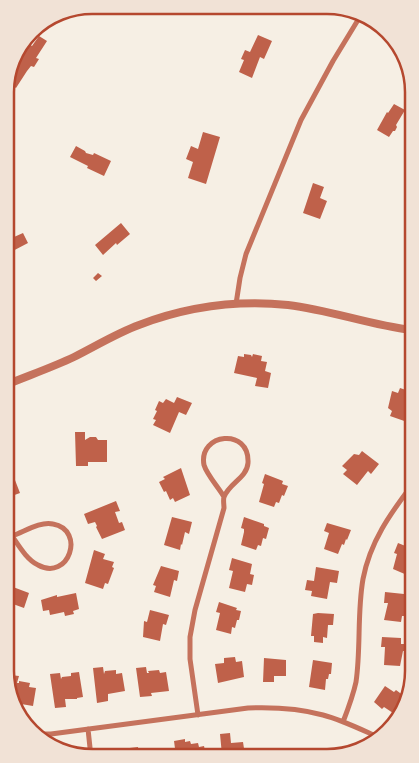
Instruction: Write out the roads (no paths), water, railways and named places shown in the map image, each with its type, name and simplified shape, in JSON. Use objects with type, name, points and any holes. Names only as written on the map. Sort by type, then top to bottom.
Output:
[{"type":"street","points":[[236,304],[246,254],[301,120],[358,20]]},
{"type":"street","points":[[14,382],[53,366],[138,325],[183,311],[236,304],[294,306],[405,329]]},
{"type":"street","points":[[198,715],[190,659],[190,637],[195,610],[224,508],[224,497],[248,465],[246,453],[241,444],[232,438],[221,439],[211,444],[204,458],[208,474],[224,497]]},
{"type":"street","points":[[343,722],[351,703],[355,684],[361,592],[367,563],[372,547],[386,520],[405,494]]},
{"type":"street","points":[[14,535],[42,524],[51,523],[67,533],[71,551],[60,566],[43,568],[32,562],[14,542]]},
{"type":"street","points":[[46,734],[248,708],[279,708],[309,711],[325,715],[373,735]]},
{"type":"street","points":[[88,729],[90,749]]}]
